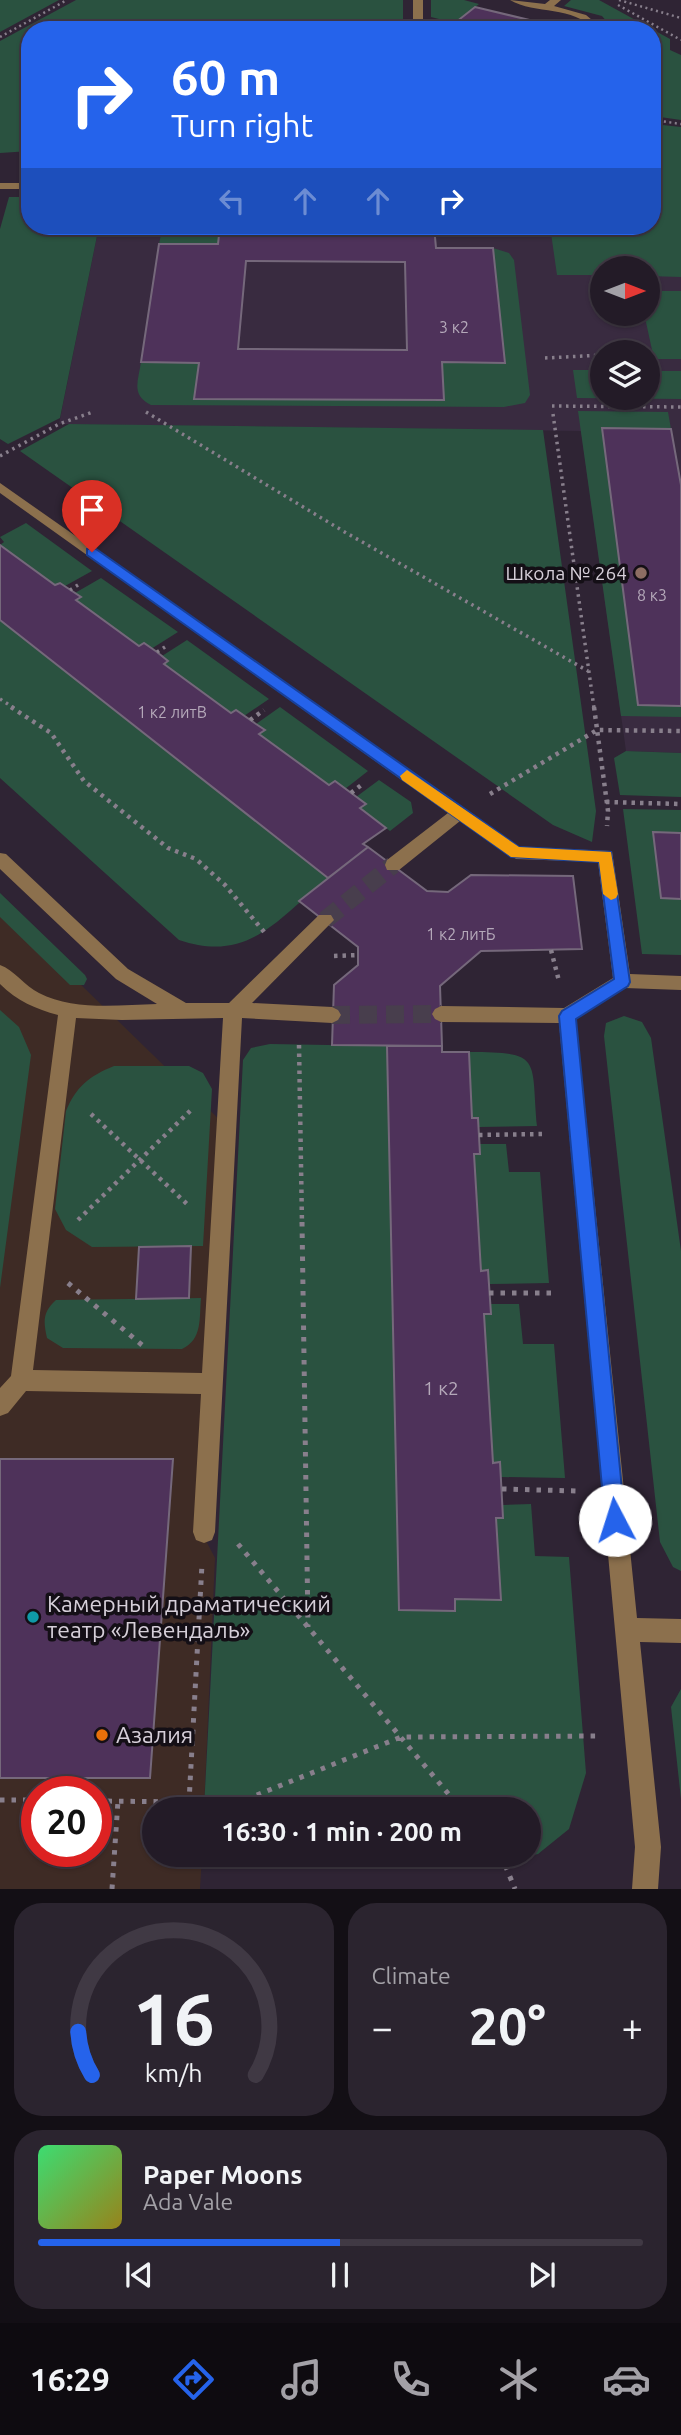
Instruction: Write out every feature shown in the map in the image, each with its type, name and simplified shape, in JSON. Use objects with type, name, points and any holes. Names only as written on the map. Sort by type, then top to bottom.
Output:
[{"type":"lane","points":[[418,0],[418,21]]},
{"type":"lane","points":[[515,0],[583,16],[592,21]]},
{"type":"lane","points":[[547,7],[556,0]]},
{"type":"lane","points":[[0,186],[21,186]]},
{"type":"lane","points":[[0,487],[516,853],[606,856],[622,982]]},
{"type":"lane","points":[[393,865],[459,813]]},
{"type":"lane","points":[[0,859],[122,974],[183,1011]]},
{"type":"lane","points":[[204,1532],[233,1010],[325,920]]},
{"type":"lane","points":[[0,972],[23,994],[47,1006],[68,1011],[233,1010],[332,1014]]},
{"type":"lane","points":[[440,1014],[567,1016],[622,982],[681,983]]},
{"type":"lane","points":[[0,1405],[21,1380],[68,1011]]},
{"type":"lane","points":[[567,1016],[648,1847],[645,1889]]},
{"type":"lane","points":[[21,1380],[212,1384]]},
{"type":"lane","points":[[626,1630],[681,1631]]},
{"type":"path","points":[[29,21],[67,0]]},
{"type":"path","points":[[608,0],[646,21]]},
{"type":"path","points":[[619,0],[681,18]]},
{"type":"path","points":[[0,37],[21,25]]},
{"type":"path","points":[[661,29],[681,40]]},
{"type":"path","points":[[661,121],[681,124]]},
{"type":"path","points":[[545,358],[590,356]]},
{"type":"path","points":[[552,406],[681,407]]},
{"type":"path","points":[[0,456],[59,424],[93,411]]},
{"type":"path","points":[[146,412],[343,531],[588,671]]},
{"type":"path","points":[[553,414],[608,811]]},
{"type":"path","points":[[0,699],[51,733],[84,781],[168,848],[195,859],[225,885],[288,957]]},
{"type":"path","points":[[459,813],[597,730],[681,731]]},
{"type":"path","points":[[607,802],[681,804]]},
{"type":"path","points":[[299,1013],[308,1627]]},
{"type":"path","points":[[188,1383],[37,1259],[229,1072]]},
{"type":"path","points":[[58,1084],[220,1237]]},
{"type":"path","points":[[479,1135],[579,1134]]},
{"type":"path","points":[[489,1293],[594,1293]]},
{"type":"path","points":[[502,1489],[612,1492]]},
{"type":"path","points":[[206,1506],[451,1797]]},
{"type":"path","points":[[189,1797],[202,1558]]},
{"type":"path","points":[[252,1797],[401,1737],[636,1736]]},
{"type":"path","points":[[0,1800],[21,1800]]},
{"type":"path","points":[[112,1801],[142,1801]]},
{"type":"path","points":[[112,1889],[118,1801]]},
{"type":"path","points":[[508,1867],[515,1889]]},
{"type":"shaded area","name":"Школа № 264","points":[[681,141],[681,753],[626,751],[581,431],[59,424],[97,235],[661,235],[661,202]]},
{"type":"shaded area","points":[[0,906],[227,1127],[203,1535],[215,1558],[205,1797],[142,1797],[142,1867],[201,1867],[200,1889],[0,1889]]},
{"type":"green space","points":[[0,0],[59,0],[0,32]]},
{"type":"green space","points":[[76,0],[403,0],[403,21],[37,21]]},
{"type":"green space","points":[[431,0],[464,0],[479,4],[458,21],[431,17]]},
{"type":"green space","points":[[571,0],[599,0],[637,21],[606,21],[602,16],[564,6]]},
{"type":"green space","points":[[21,30],[21,152],[0,153],[0,41]]},
{"type":"green space","points":[[661,34],[670,39],[670,50],[681,55],[681,120],[661,117]]},
{"type":"green space","points":[[661,125],[681,127],[681,277],[660,276],[660,256],[590,256],[590,275],[557,275],[551,235],[661,235]]},
{"type":"green space","points":[[9,197],[21,197],[21,235],[97,235],[60,418],[8,444],[0,439],[0,229]]},
{"type":"green space","points":[[161,235],[219,235],[218,244],[159,244]]},
{"type":"green space","points":[[493,248],[509,253],[514,260],[530,395],[525,403],[504,407],[151,405],[138,392],[141,362],[199,363],[195,399],[444,400],[442,362],[505,362]]},
{"type":"green space","points":[[660,291],[681,291],[681,359],[660,359],[660,340],[650,340],[647,326],[660,326]]},
{"type":"green space","points":[[573,370],[590,370],[590,398],[577,398]]},
{"type":"green space","points":[[660,371],[681,371],[681,399],[660,399]]},
{"type":"green space","points":[[578,411],[668,412],[671,429],[602,429],[638,704],[681,706],[681,717],[621,716]]},
{"type":"green space","points":[[69,424],[543,430],[596,811],[592,842],[553,825],[20,451]]},
{"type":"green space","points":[[26,523],[92,571],[65,586],[60,583],[55,585],[0,545],[4,542],[0,537]]},
{"type":"green space","points":[[101,578],[178,632],[151,649],[139,646],[76,600],[80,597],[75,593]]},
{"type":"green space","points":[[0,620],[328,878],[262,933],[244,941],[225,946],[204,946],[179,940],[0,778]]},
{"type":"green space","points":[[187,640],[269,699],[244,716],[236,710],[231,713],[164,664],[162,656]]},
{"type":"green space","points":[[280,707],[368,771],[345,789],[335,781],[329,785],[259,734],[264,730],[256,724]]},
{"type":"green space","points":[[626,751],[681,753],[681,797],[620,795],[614,758]]},
{"type":"green space","points":[[379,780],[411,802],[413,813],[390,831],[360,808],[366,804],[356,797]]},
{"type":"green space","points":[[623,809],[681,810],[681,833],[653,832],[661,898],[681,899],[681,955],[642,954]]},
{"type":"green space","points":[[0,893],[85,975],[87,979],[84,985],[70,985],[0,917]]},
{"type":"green space","points":[[0,1010],[19,1027],[31,1055],[0,1288]]},
{"type":"green space","points":[[624,1016],[642,1022],[651,1038],[681,1251],[681,1571],[673,1567],[660,1542],[604,1036],[606,1023]]},
{"type":"green space","points":[[270,1044],[387,1046],[399,1610],[455,1611],[455,1599],[501,1599],[496,1518],[503,1518],[503,1505],[531,1504],[535,1556],[569,1557],[586,1773],[569,1829],[541,1852],[541,1797],[205,1797],[243,1060],[251,1048]]},
{"type":"green space","points":[[469,1052],[510,1054],[521,1057],[528,1064],[534,1086],[537,1126],[479,1127],[478,1118],[472,1118]]},
{"type":"green space","points":[[114,1066],[189,1066],[203,1073],[212,1089],[203,1246],[92,1247],[66,1230],[55,1209],[66,1111],[84,1083]]},
{"type":"green space","points":[[480,1144],[506,1144],[509,1172],[540,1172],[549,1283],[489,1284],[488,1270],[481,1271],[474,1154],[480,1153]]},
{"type":"green space","points":[[201,1298],[197,1334],[189,1345],[182,1349],[63,1348],[47,1338],[45,1317],[56,1300]]},
{"type":"green space","points":[[490,1304],[519,1304],[523,1344],[554,1344],[565,1478],[501,1477],[500,1463],[493,1463],[484,1314],[490,1314]]},
{"type":"green space","points":[[681,1689],[681,1799],[671,1707]]},
{"type":"building","points":[[475,7],[534,21],[457,21]]},
{"type":"building","points":[[219,235],[435,235],[436,248],[493,248],[505,363],[442,362],[444,400],[194,399],[199,363],[141,362],[159,244],[218,244]],"holes":[[[246,261],[405,262],[407,350],[238,349]]]},
{"type":"building","points":[[602,428],[671,429],[681,485],[681,706],[638,705]]},
{"type":"building","points":[[0,545],[55,585],[60,583],[81,597],[76,600],[139,646],[144,643],[157,652],[168,661],[164,664],[231,713],[236,710],[265,730],[259,734],[329,785],[335,781],[366,804],[360,808],[386,828],[363,844],[368,847],[328,878],[0,620]]},
{"type":"building","points":[[653,832],[681,833],[681,899],[661,898]]},
{"type":"building","points":[[368,847],[427,891],[448,892],[471,875],[573,876],[582,949],[481,951],[440,986],[442,1046],[332,1045],[334,985],[358,965],[358,947],[299,901]]},
{"type":"building","points":[[387,1046],[442,1046],[442,1052],[469,1052],[472,1118],[478,1118],[480,1154],[474,1154],[481,1271],[488,1270],[491,1314],[484,1314],[493,1463],[500,1462],[503,1518],[496,1518],[501,1600],[455,1599],[455,1611],[399,1610]]},
{"type":"building","points":[[191,1246],[189,1298],[136,1299],[139,1247]]},
{"type":"building","points":[[0,1459],[173,1459],[150,1778],[0,1778]]},
{"type":"tunnel","points":[[325,920],[393,865]]},
{"type":"tunnel","points":[[332,1015],[441,1014]]},
{"type":"slow traffic","points":[[407,776],[516,853],[606,856],[611,894]]},
{"type":"place","name":"Школа № 264","points":[[641,573]]},
{"type":"place","name":"Камерный драматический театр «Левендаль»","points":[[33,1617]]},
{"type":"place","name":"Азалия","points":[[102,1735]]},
{"type":"route","points":[[92,552],[516,853],[606,856],[622,982],[567,1016],[615,1520]]}]
